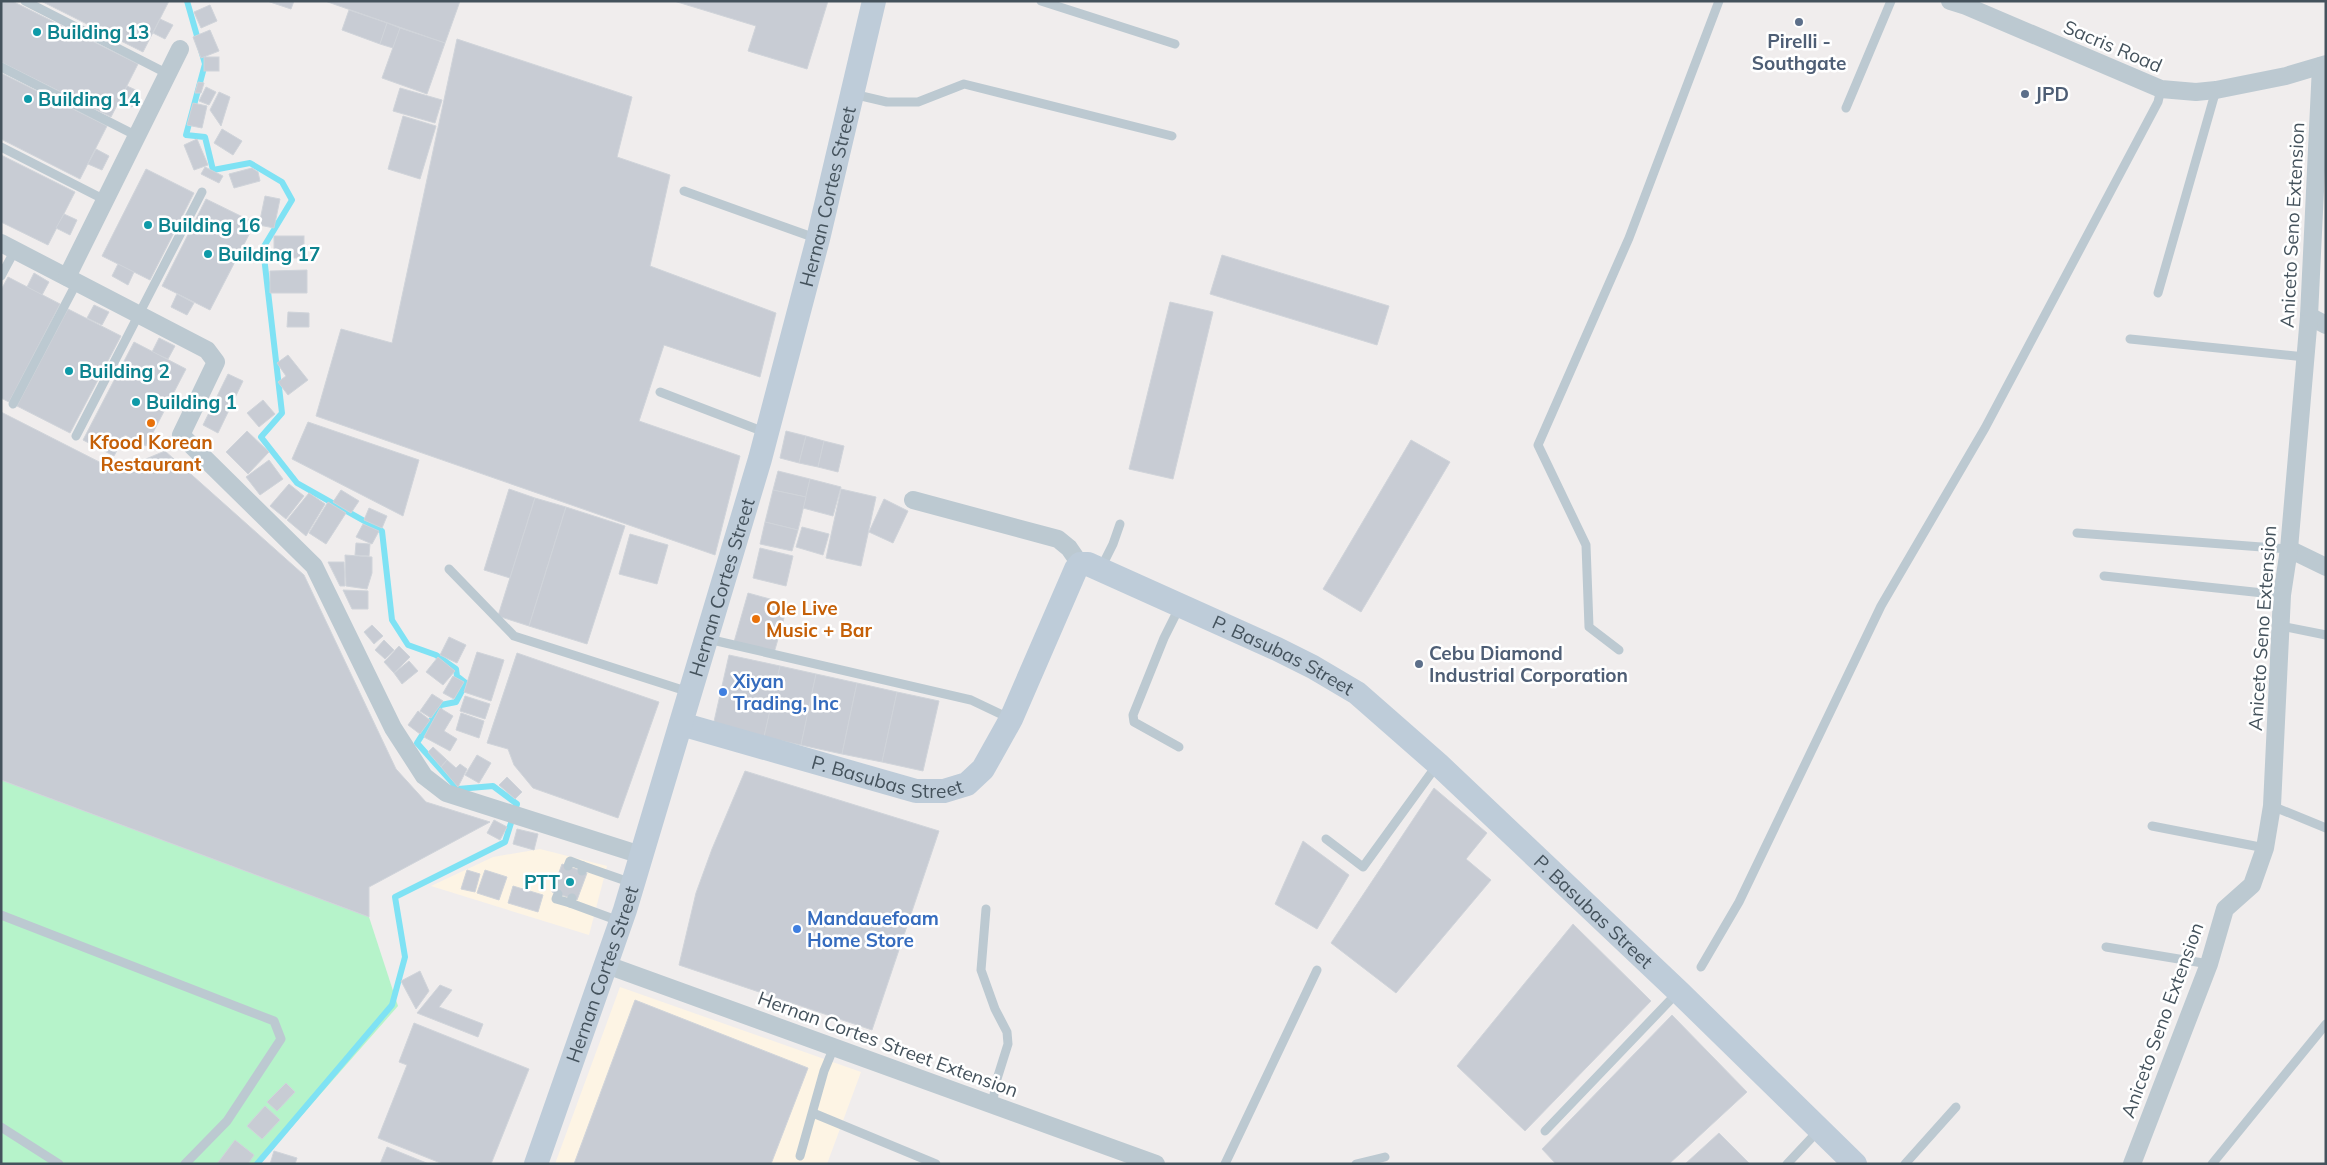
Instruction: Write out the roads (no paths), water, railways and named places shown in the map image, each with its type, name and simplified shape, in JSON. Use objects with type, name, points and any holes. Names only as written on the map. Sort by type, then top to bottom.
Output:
[{"type":"street","name":"Hernan Cortes Street","points":[[536,1164],[621,921],[682,724],[767,433],[818,239],[874,1]]},
{"type":"street","name":"Sacris Road","points":[[1961,3],[2161,89],[2196,92],[2216,90],[2286,76],[2323,65]]},
{"type":"street","points":[[72,279],[105,200],[180,50]]},
{"type":"street","name":"Aniceto Seno Extension","points":[[2132,1164],[2209,964],[2225,909],[2252,885],[2265,848],[2272,806],[2282,596],[2289,549],[2320,209],[2323,65]]},
{"type":"street","points":[[8,246],[207,350],[216,362],[181,435],[314,566],[394,728],[424,776],[446,793],[641,855]]},
{"type":"street","points":[[2309,316],[2326,325]]},
{"type":"street","points":[[913,500],[1058,539],[1090,567]]},
{"type":"street","points":[[2289,549],[2326,567]]},
{"type":"street","name":"P. Basubas Street","points":[[682,724],[916,791],[944,791],[967,784],[983,769],[1011,719],[1076,569],[1090,567],[1295,658],[1357,693],[1438,764],[1679,992],[1855,1164]]},
{"type":"street","name":"Hernan Cortes Street Extension","points":[[607,965],[1156,1164]]},
{"type":"lane","points":[[25,1],[168,74]]},
{"type":"lane","points":[[1041,1],[1175,44]]},
{"type":"lane","points":[[1619,650],[1589,627],[1586,546],[1538,445],[1629,238],[1719,1]]},
{"type":"lane","points":[[1846,108],[1891,1]]},
{"type":"lane","points":[[1,67],[137,136]]},
{"type":"lane","points":[[853,94],[887,102],[918,102],[964,84],[1172,136]]},
{"type":"lane","points":[[1701,967],[1740,902],[1881,606],[1984,428],[2158,102],[2161,89]]},
{"type":"lane","points":[[2158,293],[2216,90]]},
{"type":"lane","points":[[1,147],[105,200]]},
{"type":"lane","points":[[684,191],[818,239]]},
{"type":"lane","points":[[76,436],[202,192]]},
{"type":"lane","points":[[1,276],[8,246]]},
{"type":"lane","points":[[14,404],[72,279]]},
{"type":"lane","points":[[2130,339],[2305,357]]},
{"type":"lane","points":[[660,392],[767,433]]},
{"type":"lane","points":[[1090,567],[1113,544],[1120,524]]},
{"type":"lane","points":[[2077,533],[2289,549]]},
{"type":"lane","points":[[449,569],[514,636],[690,693]]},
{"type":"lane","points":[[2104,576],[2282,596]]},
{"type":"lane","points":[[1178,747],[1134,722],[1133,715],[1164,638],[1180,606]]},
{"type":"lane","points":[[2281,626],[2326,636]]},
{"type":"lane","points":[[706,638],[971,700],[1011,719]]},
{"type":"lane","points":[[1326,839],[1363,868],[1438,764]]},
{"type":"lane","points":[[2272,806],[2326,828]]},
{"type":"lane","points":[[2152,826],[2265,848]]},
{"type":"lane","points":[[568,866],[570,861],[583,868],[633,883]]},
{"type":"lane","points":[[558,894],[556,899],[571,901],[621,921]]},
{"type":"lane","points":[[986,909],[981,970],[995,1009],[1007,1032],[1008,1044],[997,1079],[992,1104]]},
{"type":"lane","points":[[1,915],[274,1021],[282,1039],[227,1121],[185,1164]]},
{"type":"lane","points":[[2106,947],[2209,964]]},
{"type":"lane","points":[[1225,1164],[1316,970]]},
{"type":"lane","points":[[1545,1131],[1679,992]]},
{"type":"lane","points":[[2212,1164],[2326,1024]]},
{"type":"lane","points":[[800,1156],[814,1113],[824,1071],[834,1047]]},
{"type":"lane","points":[[1905,1164],[1956,1107]]},
{"type":"lane","points":[[814,1113],[936,1164]]},
{"type":"lane","points":[[1,1127],[59,1164]]},
{"type":"lane","points":[[1787,1164],[1820,1129]]},
{"type":"lane","points":[[1356,1164],[1385,1157]]},
{"type":"waterway","points":[[187,1],[205,64],[186,135],[205,137],[213,170],[250,163],[282,182],[292,200],[263,248],[282,413],[261,437],[297,483],[382,531],[392,620],[408,645],[436,655],[456,669],[457,676],[466,683],[456,702],[441,705],[417,743],[458,789],[493,786],[517,804],[505,842],[395,897],[405,957],[392,1005],[257,1164]]},
{"type":"place","name":"Pirelli - Southgate","points":[[1799,22]]},
{"type":"place","name":"Building 13","points":[[37,32]]},
{"type":"place","name":"JPD","points":[[2025,94]]},
{"type":"place","name":"Building 14","points":[[28,99]]},
{"type":"place","name":"Building 16","points":[[148,225]]},
{"type":"place","name":"Building 17","points":[[208,254]]},
{"type":"place","name":"Building 2","points":[[69,371]]},
{"type":"place","name":"Building 1","points":[[136,402]]},
{"type":"place","name":"Kfood Korean Restaurant","points":[[151,423]]},
{"type":"place","name":"Ole Live Music + Bar","points":[[756,619]]},
{"type":"place","name":"Cebu Diamond Industrial Corporation","points":[[1419,664]]},
{"type":"place","name":"Xiyan Trading, Inc","points":[[723,692]]},
{"type":"place","name":"PTT","points":[[570,882]]},
{"type":"place","name":"Mandauefoam Home Store","points":[[797,929]]}]
